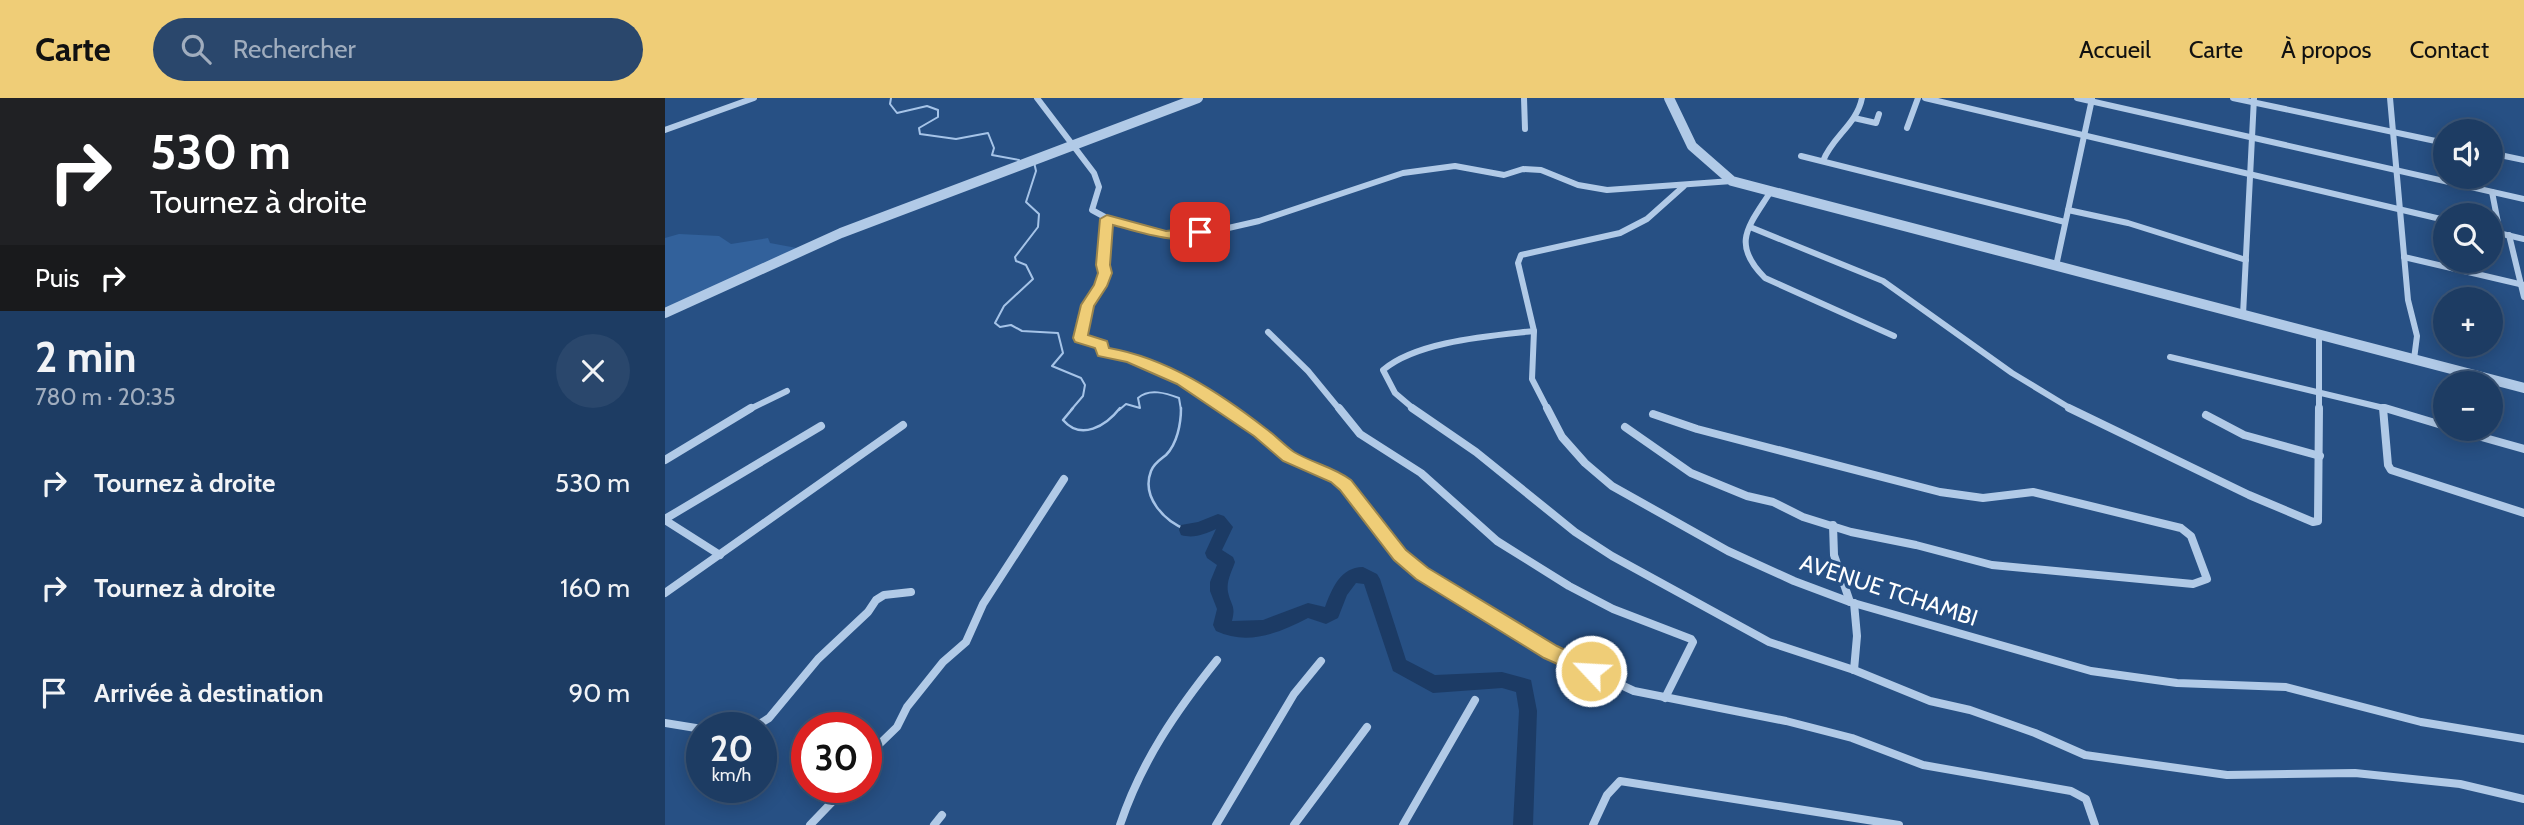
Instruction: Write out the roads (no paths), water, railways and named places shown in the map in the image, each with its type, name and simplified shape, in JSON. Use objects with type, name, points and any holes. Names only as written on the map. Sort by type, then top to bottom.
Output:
[{"type":"street","points":[[665,130],[754,98]]},
{"type":"street","points":[[1037,98],[1071,147],[1094,173],[1099,187],[1092,211],[1107,219],[1166,235],[1224,229],[1263,220],[1403,173],[1452,166],[1504,175],[1523,169],[1543,170],[1578,185],[1607,190],[1732,181],[2524,388]]},
{"type":"street","points":[[665,313],[841,233],[1198,98]]},
{"type":"street","points":[[1524,98],[1525,129]]},
{"type":"street","points":[[1669,98],[1682,134],[1696,151],[1732,181]]},
{"type":"street","points":[[1823,162],[1831,145],[1861,108],[1862,98]]},
{"type":"street","points":[[1907,128],[1918,98]]},
{"type":"street","points":[[1925,98],[2433,217]]},
{"type":"street","points":[[2077,98],[2524,199]]},
{"type":"street","points":[[2233,98],[2254,100],[2433,140]]},
{"type":"street","points":[[2390,98],[2409,300],[2417,327],[2418,345],[2414,359]]},
{"type":"street","points":[[2056,266],[2091,100]]},
{"type":"street","points":[[2243,315],[2254,100]]},
{"type":"street","points":[[1854,118],[1876,123],[1879,114]]},
{"type":"street","points":[[1801,156],[2065,222]]},
{"type":"street","points":[[2503,156],[2524,160]]},
{"type":"street","name":"AVENUE TCHAMBI","points":[[1684,186],[1631,228],[1565,247],[1521,255],[1518,263],[1534,331],[1532,379],[1562,437],[1585,463],[1612,485],[1669,520],[1794,581],[1852,603],[2091,671],[2177,683],[2286,687],[2421,722],[2524,739]]},
{"type":"street","points":[[1770,191],[1744,236],[1743,251],[1751,266],[1765,278],[1894,335]]},
{"type":"street","points":[[2492,192],[2494,203]]},
{"type":"street","points":[[2068,210],[2128,223],[2246,260]]},
{"type":"street","points":[[1107,219],[1103,265],[1105,273],[1101,286],[1088,305],[1080,338],[1101,344],[1103,353],[1129,357],[1183,380],[1259,432],[1289,457],[1337,478],[1346,485],[1400,555],[1422,573],[1492,617],[1550,652],[1634,691],[1786,721],[1852,738],[1923,765],[2071,791],[2086,799],[2095,825]]},
{"type":"street","points":[[1750,227],[1883,281],[2011,373],[2066,407],[2249,495],[2313,522],[2318,521],[2319,334]]},
{"type":"street","points":[[2503,234],[2524,239]]},
{"type":"street","points":[[2509,235],[2509,248],[2523,285],[2524,297]]},
{"type":"street","points":[[2404,257],[2523,285]]},
{"type":"street","points":[[1534,331],[1431,349],[1401,358],[1383,370],[1395,393],[1404,403],[1476,452],[1575,532],[1612,556],[1769,642],[1854,670],[1930,701],[1970,710],[2035,733],[2085,755],[2227,775],[2355,773],[2460,784],[2524,799]]},
{"type":"street","points":[[1268,332],[1308,371],[1360,434],[1421,473],[1497,541],[1569,586],[1613,609],[1691,639],[1693,642],[1665,698]]},
{"type":"street","points":[[2170,357],[2433,423]]},
{"type":"street","points":[[665,460],[752,408],[787,391]]},
{"type":"street","points":[[2383,408],[2388,465],[2391,470],[2524,513]]},
{"type":"street","points":[[1625,427],[1691,473],[1747,496],[1773,502],[1803,517],[1833,525],[1992,565],[2193,584],[2207,579],[2191,536],[2181,528],[2033,492],[1983,498],[1940,492],[1697,429],[1653,414]]},
{"type":"street","points":[[2206,415],[2244,435],[2320,456]]},
{"type":"street","points":[[720,555],[665,520],[821,425]]},
{"type":"street","points":[[665,593],[903,425]]},
{"type":"street","points":[[2496,441],[2524,449]]},
{"type":"street","points":[[882,742],[897,727],[907,707],[945,660],[966,642],[983,604],[1064,479]]},
{"type":"street","points":[[1833,525],[1831,543],[1836,564],[1852,603],[1857,636],[1854,670]]},
{"type":"street","points":[[774,712],[818,659],[868,612],[876,600],[884,595],[911,592]]},
{"type":"street","points":[[1121,825],[1152,747],[1180,705],[1217,660]]},
{"type":"street","points":[[1216,825],[1294,694],[1321,661]]},
{"type":"street","points":[[1403,825],[1475,699]]},
{"type":"street","points":[[665,723],[686,726]]},
{"type":"street","points":[[1294,825],[1367,727]]},
{"type":"street","points":[[1593,825],[1602,804],[1614,785],[1620,781],[1899,825]]},
{"type":"street","points":[[810,825],[831,803]]},
{"type":"street","points":[[934,825],[942,815]]},
{"type":"waterway","points":[[891,98],[890,104],[897,113],[927,106],[938,110],[938,117],[919,128],[920,134],[956,139],[988,133],[994,148],[992,155],[1019,160]]},
{"type":"waterway","points":[[1034,162],[1036,171],[1026,202],[1039,214],[1038,227],[1015,257],[1016,261],[1026,265],[1033,279],[1004,306],[995,323],[1000,327],[1011,325],[1022,331],[1058,333],[1063,353],[1052,366],[1081,378],[1085,385],[1083,396],[1071,410]]},
{"type":"waterway","points":[[1119,410],[1126,404],[1140,408],[1138,398],[1152,392],[1179,398],[1181,409]]},
{"type":"waterway","points":[[1073,408],[1063,420],[1078,430],[1093,429],[1101,425],[1120,408]]},
{"type":"waterway","points":[[1181,409],[1176,440],[1166,455],[1152,468],[1149,490],[1163,514],[1187,530]]},
{"type":"waterway","points":[[1187,530],[1200,529],[1218,521],[1225,527],[1213,553],[1227,562],[1219,582],[1219,591],[1226,609],[1222,625],[1237,630],[1263,628],[1308,610],[1326,616],[1332,613],[1350,578],[1363,575],[1371,579],[1399,665],[1433,684],[1502,680],[1524,686],[1528,711],[1523,825]]}]
